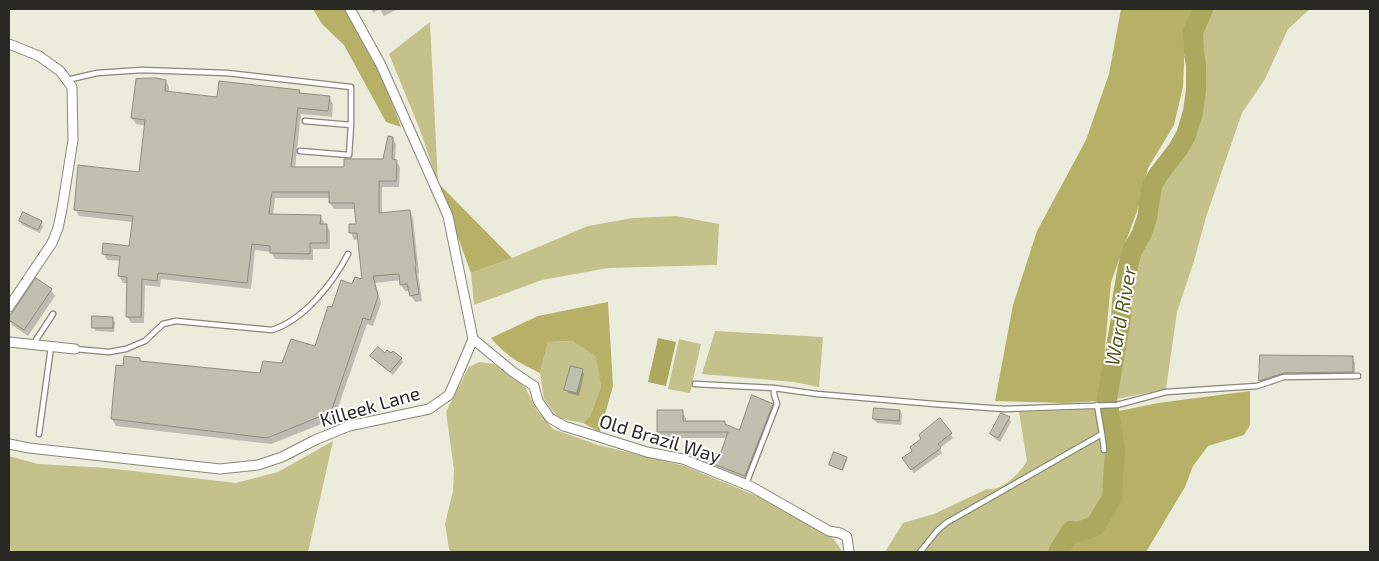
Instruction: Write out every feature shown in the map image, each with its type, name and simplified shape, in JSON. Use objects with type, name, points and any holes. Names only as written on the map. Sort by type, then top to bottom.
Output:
[{"type":"street","points":[[350,9],[381,65],[448,216],[473,339]]},
{"type":"street","points":[[9,44],[39,56],[60,71],[72,87],[73,140],[58,228],[52,243],[9,307]]},
{"type":"street","name":"Killeek Lane","points":[[9,444],[29,448],[220,469],[258,465],[282,457],[349,426],[429,409],[448,394],[473,339]]},
{"type":"street","name":"Old Brazil Way","points":[[473,339],[513,372],[534,386],[538,402],[550,418],[564,426],[647,452],[683,459],[746,484],[829,531],[840,533],[847,537],[849,552]]},
{"type":"street","points":[[9,342],[75,349]]},
{"type":"lane","points":[[67,80],[97,73],[142,70],[227,73],[351,87],[349,155],[300,151]]},
{"type":"lane","points":[[305,121],[351,126]]},
{"type":"lane","points":[[75,349],[109,352],[126,349],[146,341],[163,324],[176,321],[272,330],[282,327],[299,315],[320,295],[341,267],[348,254]]},
{"type":"lane","points":[[33,345],[53,314]]},
{"type":"lane","points":[[39,434],[51,347]]},
{"type":"lane","points":[[695,384],[774,388],[817,394],[1004,409],[1116,405],[1166,392],[1257,386],[1284,377],[1358,376]]},
{"type":"lane","points":[[746,484],[777,404],[774,388]]},
{"type":"lane","points":[[1097,405],[1104,450]]},
{"type":"lane","points":[[920,552],[946,523],[1102,434]]},
{"type":"shaded area","points":[[313,9],[346,9],[382,76],[401,127],[386,122],[344,45],[322,24]]},
{"type":"shaded area","points":[[1121,9],[1198,9],[1185,39],[1183,87],[1174,125],[1148,168],[1140,203],[1111,282],[1100,401],[1064,403],[995,401],[1013,305],[1037,231],[1086,140],[1109,74]]},
{"type":"shaded area","points":[[1207,9],[1310,9],[1288,29],[1265,79],[1242,113],[1206,217],[1177,312],[1166,389],[1112,400],[1126,319],[1130,268],[1150,216],[1155,189],[1162,173],[1177,154],[1190,132],[1197,101],[1200,67],[1198,32]]},
{"type":"shaded area","points":[[430,22],[438,183],[420,130],[389,54]]},
{"type":"shaded area","points":[[438,183],[512,258],[471,273]]},
{"type":"shaded area","points":[[677,216],[719,224],[717,265],[608,268],[542,280],[474,305],[471,273],[588,226],[633,218]]},
{"type":"shaded area","points":[[608,302],[613,386],[600,432],[583,423],[590,416],[601,387],[596,356],[572,341],[548,342],[540,373],[513,358],[491,338],[538,316]]},
{"type":"shaded area","points":[[715,331],[823,337],[819,387],[794,382],[702,374]]},
{"type":"shaded area","points":[[658,338],[676,342],[666,386],[648,382]]},
{"type":"shaded area","points":[[679,339],[701,344],[690,393],[668,389]]},
{"type":"shaded area","points":[[572,341],[597,356],[601,387],[590,416],[583,423],[558,418],[544,399],[540,373],[548,342]]},
{"type":"shaded area","points":[[479,362],[494,364],[525,387],[537,411],[553,429],[598,445],[685,466],[761,498],[832,537],[842,552],[451,552],[445,524],[453,491],[454,469],[446,412],[469,367]]},
{"type":"shaded area","points":[[1250,391],[1250,425],[1244,435],[1208,446],[1193,466],[1185,487],[1146,552],[1064,552],[1071,539],[1102,529],[1116,498],[1123,459],[1119,411],[1158,403]]},
{"type":"shaded area","points":[[1106,409],[1113,451],[1110,498],[1094,524],[1078,529],[1069,529],[1054,552],[885,552],[903,523],[934,514],[987,489],[999,487],[1010,481],[1020,471],[1027,461],[1019,412]]},
{"type":"shaded area","points":[[333,441],[308,552],[9,552],[9,456],[38,464],[107,468],[236,483],[278,472]]},
{"type":"building","points":[[156,78],[166,80],[165,91],[217,97],[219,81],[300,90],[299,93],[330,96],[328,111],[298,108],[291,167],[344,167],[344,159],[383,159],[388,136],[393,137],[392,159],[397,160],[396,181],[379,181],[379,213],[410,210],[419,294],[410,296],[407,284],[400,285],[399,274],[373,276],[378,296],[370,320],[363,318],[331,412],[267,438],[111,419],[116,365],[123,366],[124,356],[140,358],[140,361],[260,373],[263,361],[282,363],[291,339],[315,346],[328,306],[332,307],[341,280],[352,284],[355,277],[362,279],[357,233],[349,233],[349,224],[356,224],[354,203],[329,203],[329,192],[272,192],[269,214],[321,215],[320,224],[327,224],[327,243],[310,243],[310,254],[270,253],[270,246],[252,244],[247,283],[158,273],[157,281],[142,279],[141,317],[126,317],[127,277],[118,276],[120,256],[102,254],[103,243],[129,246],[133,216],[74,210],[78,165],[139,172],[145,120],[131,118],[136,79]]},
{"type":"building","points":[[23,212],[42,221],[38,230],[19,221]]},
{"type":"building","points":[[36,278],[52,289],[24,330],[9,320],[9,316]]},
{"type":"building","points":[[92,316],[113,317],[113,328],[92,328]]},
{"type":"building","points":[[378,347],[385,353],[387,350],[391,353],[393,351],[402,358],[390,372],[370,356]]},
{"type":"building","points":[[1260,355],[1353,356],[1353,372],[1284,373],[1259,381]]},
{"type":"building","points":[[571,366],[583,369],[577,393],[564,390]]},
{"type":"building","points":[[752,395],[773,404],[745,476],[692,456],[684,443],[720,455],[728,432],[657,432],[657,410],[683,410],[683,421],[725,421],[725,424],[739,430]]},
{"type":"building","points":[[874,408],[900,410],[899,421],[873,419]]},
{"type":"building","points":[[1001,413],[1010,417],[998,438],[990,434]]},
{"type":"building","points":[[940,418],[952,433],[938,444],[941,448],[911,470],[902,458],[912,451],[910,447],[921,439],[919,435]]},
{"type":"building","points":[[834,452],[847,457],[842,470],[829,465]]},
{"type":"waterway","name":"Ward River","points":[[1058,552],[1071,531],[1078,532],[1095,526],[1112,498],[1115,450],[1107,398],[1128,266],[1132,251],[1142,233],[1147,218],[1152,186],[1186,135],[1193,112],[1196,90],[1193,32],[1203,9]]}]
